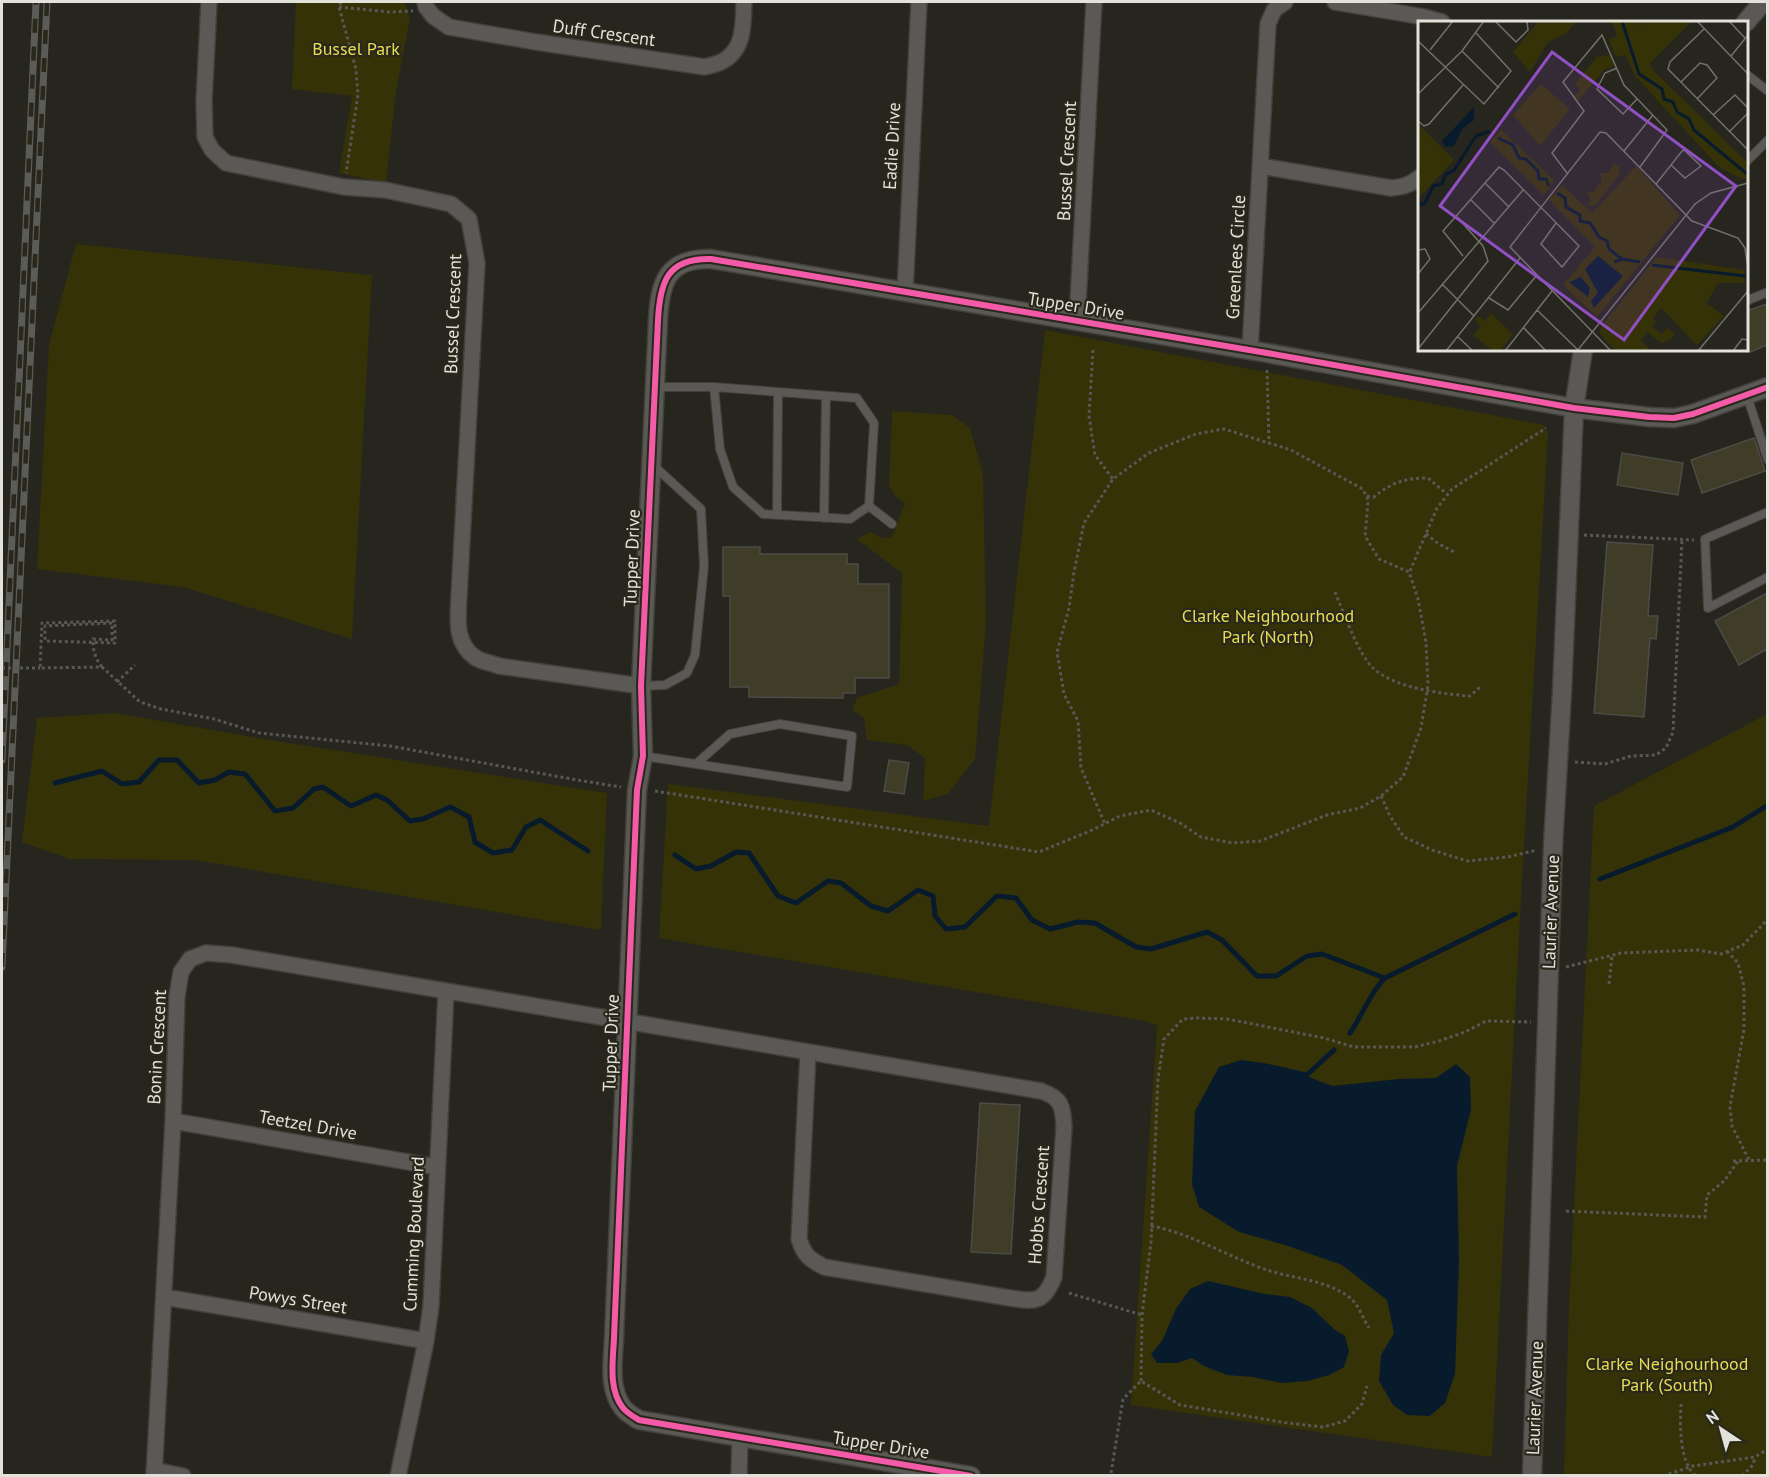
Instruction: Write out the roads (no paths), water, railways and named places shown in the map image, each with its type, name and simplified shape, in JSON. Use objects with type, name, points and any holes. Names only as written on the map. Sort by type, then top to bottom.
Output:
[{"type":"street","name":"Bussel Crescent","points":[[209,2],[205,137],[212,150],[226,163],[344,187],[386,190],[451,204],[469,219],[477,263],[459,596],[458,632],[464,646],[477,658],[499,666],[641,686]]},
{"type":"street","name":"Duff Crescent","points":[[425,4],[434,16],[449,27],[705,67],[724,60],[738,48],[743,29],[744,2]]},
{"type":"street","name":"Eadie Drive","points":[[905,292],[919,2]]},
{"type":"street","name":"Bussel Crescent","points":[[1077,321],[1094,2]]},
{"type":"street","name":"Greenlees Circle","points":[[1258,352],[1260,166],[1268,24],[1274,10],[1285,2]]},
{"type":"street","points":[[1335,2],[1438,21]]},
{"type":"street","points":[[1747,21],[1763,2]]},
{"type":"street","points":[[1260,166],[1391,188],[1402,187],[1418,178]]},
{"type":"street","name":"Tupper Drive","points":[[971,1476],[920,1471],[639,1420],[624,1410],[615,1394],[612,1376],[637,790],[643,756],[641,686],[659,298],[663,283],[672,270],[684,262],[696,259],[711,260],[1574,408],[1649,417],[1674,418],[1693,414],[1767,387]]},
{"type":"street","name":"Laurier Avenue","points":[[1532,1476],[1553,846],[1574,408],[1583,351]]},
{"type":"street","name":"Bonin Crescent","points":[[154,1473],[173,1121],[177,996],[181,972],[190,959],[206,953],[232,955],[627,1021]]},
{"type":"street","name":"Cumming Boulevard","points":[[398,1476],[431,1306],[446,992]]},
{"type":"street","name":"Hobbs Crescent","points":[[627,1021],[1054,1095],[1063,1109],[1063,1139],[1054,1277],[1043,1297],[1032,1301],[1021,1300],[824,1267],[803,1253],[799,1239],[808,1053]]},
{"type":"street","name":"Teetzel Drive","points":[[173,1121],[437,1167]]},
{"type":"street","name":"Powys Street","points":[[164,1298],[426,1341]]},
{"type":"street","points":[[739,1476],[740,1437]]},
{"type":"street","points":[[154,1473],[183,1476]]},
{"type":"lane","points":[[1748,76],[1767,91]]},
{"type":"lane","points":[[1748,160],[1767,140]]},
{"type":"lane","points":[[1748,300],[1767,292]]},
{"type":"lane","points":[[655,387],[714,387],[857,398],[874,423],[869,506]]},
{"type":"lane","points":[[714,387],[720,449],[733,487],[763,514],[850,519],[869,506]]},
{"type":"lane","points":[[777,515],[778,392]]},
{"type":"lane","points":[[1747,395],[1767,460]]},
{"type":"lane","points":[[824,518],[826,396]]},
{"type":"lane","points":[[641,686],[665,685],[687,673],[695,655],[704,566],[701,509],[651,463]]},
{"type":"lane","points":[[869,506],[892,524]]},
{"type":"lane","points":[[1767,512],[1705,539],[1708,608],[1767,578]]},
{"type":"lane","points":[[643,756],[847,787],[852,736],[780,724],[730,734],[696,764]]},
{"type":"water","points":[[1241,1060],[1309,1073],[1309,1077],[1332,1086],[1399,1079],[1436,1078],[1456,1064],[1470,1077],[1471,1110],[1457,1166],[1459,1262],[1455,1374],[1445,1403],[1430,1416],[1407,1415],[1393,1405],[1379,1381],[1381,1355],[1394,1333],[1387,1300],[1342,1265],[1239,1232],[1199,1207],[1192,1184],[1195,1111],[1219,1067]]},
{"type":"water","points":[[1208,1281],[1265,1294],[1290,1297],[1312,1308],[1335,1330],[1345,1336],[1349,1351],[1344,1367],[1329,1375],[1308,1381],[1282,1383],[1227,1375],[1204,1366],[1192,1358],[1177,1363],[1157,1363],[1151,1354],[1162,1341],[1176,1309],[1190,1289]]},
{"type":"waterway","points":[[55,783],[102,771],[122,784],[139,782],[159,760],[177,760],[199,783],[215,780],[229,772],[245,774],[275,811],[293,808],[314,789],[323,787],[351,806],[376,795],[387,800],[410,821],[423,819],[450,807],[469,817],[475,842],[493,853],[512,850],[526,827],[540,820],[588,851]]},
{"type":"waterway","points":[[1600,879],[1733,827],[1768,805]]},
{"type":"waterway","points":[[675,855],[696,869],[711,866],[736,852],[749,853],[778,896],[796,903],[828,881],[841,883],[871,906],[888,911],[918,890],[933,896],[935,916],[946,929],[965,927],[997,896],[1016,898],[1032,920],[1050,929],[1078,922],[1095,923],[1136,947],[1151,949],[1207,932],[1222,940],[1257,976],[1276,976],[1307,956],[1322,954],[1385,978]]},
{"type":"waterway","points":[[1350,1033],[1375,990],[1385,978],[1515,914]]},
{"type":"waterway","points":[[1309,1073],[1334,1050]]},
{"type":"railway","points":[[2,760],[36,2]]},
{"type":"railway","points":[[2,967],[47,2]]},
{"type":"park label","name":"Bussel Park","points":[[356,49]]},
{"type":"park label","name":"Clarke Neighbourhood Park (North)","points":[[1268,626]]},
{"type":"park label","name":"Clarke Neighourhood Park (South)","points":[[1667,1374]]}]
